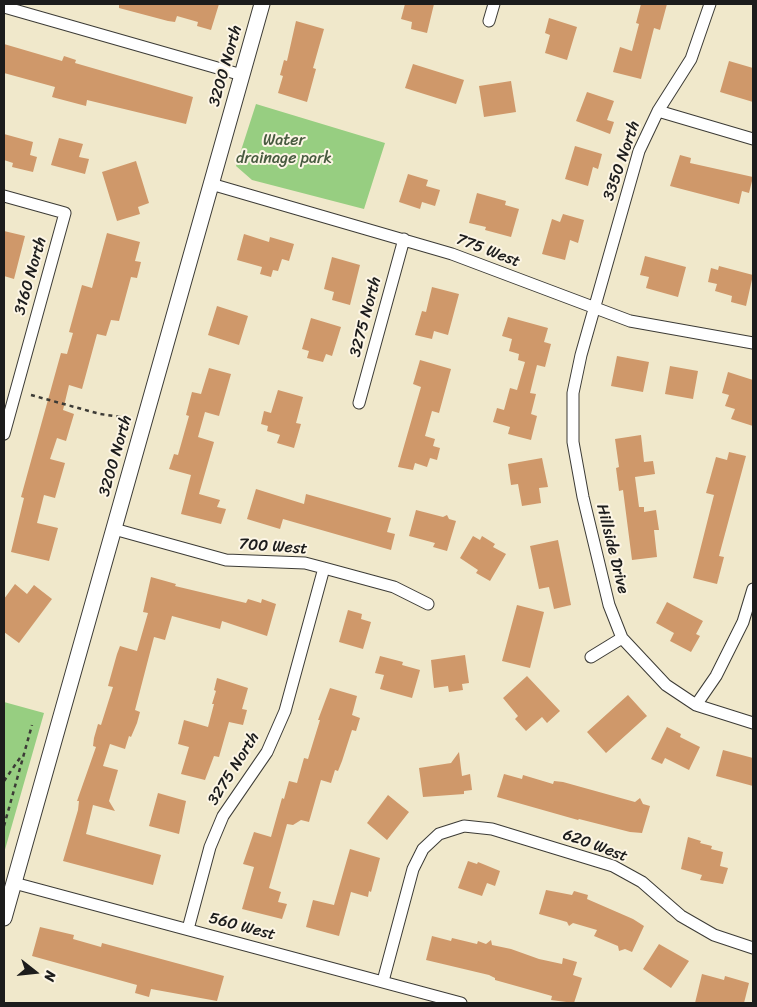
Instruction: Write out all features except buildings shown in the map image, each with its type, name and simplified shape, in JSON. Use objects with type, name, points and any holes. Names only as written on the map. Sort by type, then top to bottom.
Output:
[{"type":"street","name":"3200 North","points":[[4,918],[262,4]]},
{"type":"street","points":[[489,21],[494,4]]},
{"type":"street","name":"3350 North","points":[[593,308],[639,151],[658,111],[691,59],[710,4]]},
{"type":"street","points":[[4,7],[242,75]]},
{"type":"street","points":[[658,111],[753,139]]},
{"type":"street","name":"775 West","points":[[211,184],[452,254],[593,308],[649,325],[753,342]]},
{"type":"street","name":"3160 North","points":[[4,196],[66,213],[9,394],[4,434]]},
{"type":"street","name":"3275 North","points":[[359,403],[404,239]]},
{"type":"street","name":"Hillside Drive","points":[[593,308],[573,393],[573,442],[583,497],[609,605],[622,638],[666,685],[696,705],[753,723]]},
{"type":"street","name":"700 West","points":[[114,529],[226,560],[305,564],[324,568],[394,587],[428,604]]},
{"type":"street","name":"3275 North","points":[[188,929],[210,847],[223,816],[267,752],[285,711],[324,568]]},
{"type":"street","points":[[696,705],[716,676],[744,622],[753,589]]},
{"type":"street","points":[[591,657],[622,638]]},
{"type":"street","name":"620 West","points":[[383,981],[413,869],[423,849],[439,834],[464,826],[492,830],[614,866],[642,882],[681,916],[714,935],[753,948]]},
{"type":"street","name":"560 West","points":[[14,883],[461,1003]]},
{"type":"path","points":[[31,395],[100,414],[121,416]]},
{"type":"path","points":[[4,826],[32,725]]},
{"type":"path","points":[[4,781],[25,752]]},
{"type":"path","points":[[4,802],[10,802]]},
{"type":"green space","name":"Water drainage park","points":[[256,104],[385,143],[364,209],[252,180],[236,166]]},
{"type":"green space","points":[[4,702],[44,713],[4,853]]}]
